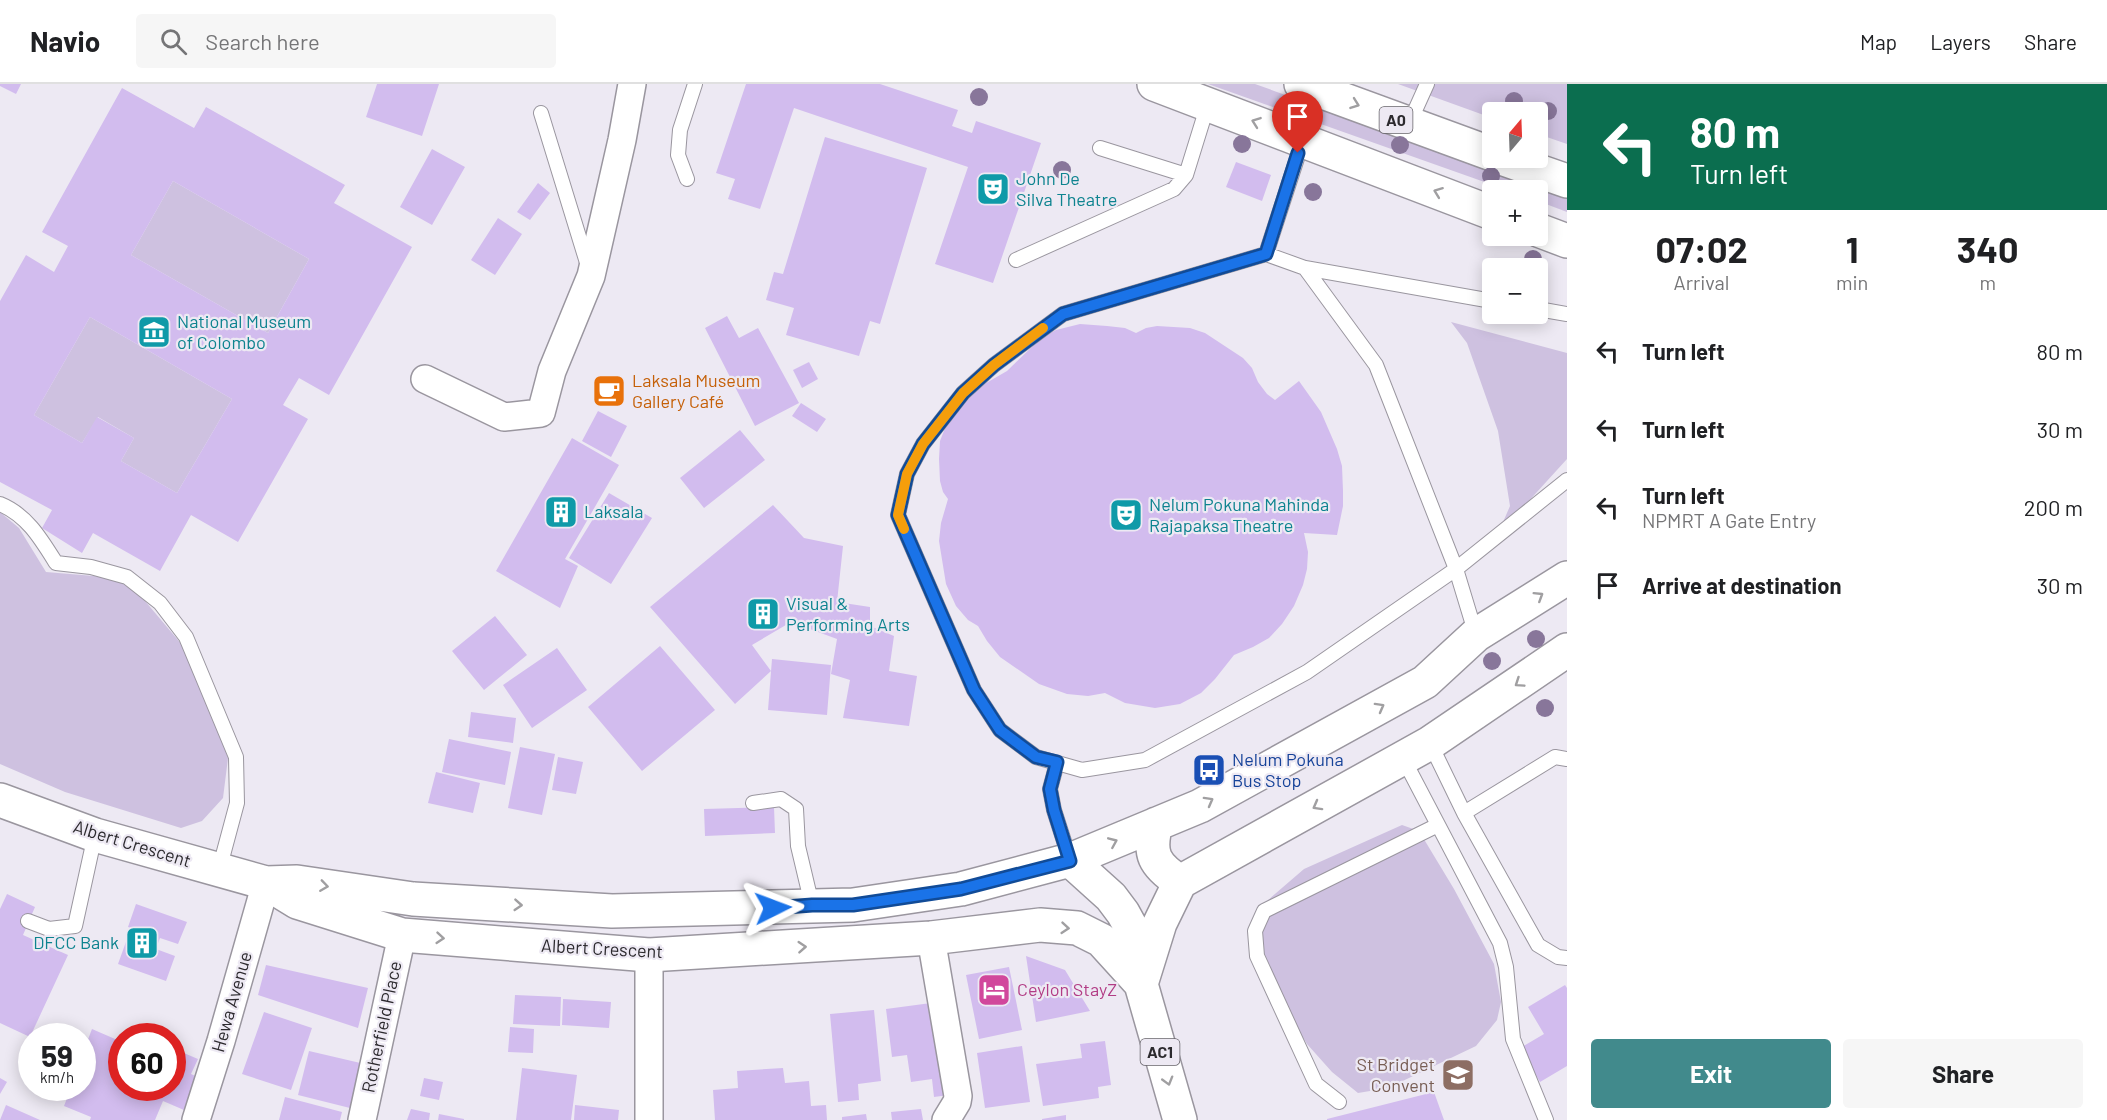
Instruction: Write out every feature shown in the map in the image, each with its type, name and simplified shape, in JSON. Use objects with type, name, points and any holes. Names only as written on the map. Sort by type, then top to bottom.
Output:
[{"type":"main road","points":[[1154,84],[1482,209]]},
{"type":"main road","name":"A0","points":[[1301,84],[1482,150]]},
{"type":"main road","points":[[1530,168],[1567,181]]},
{"type":"main road","points":[[1548,234],[1567,241]]},
{"type":"main road","name":"Albert Crescent","points":[[266,883],[297,882],[413,899],[612,911],[853,905],[961,889],[1070,861],[1200,806],[1425,682],[1476,635],[1567,578]]},
{"type":"main road","points":[[1141,984],[1160,923],[1180,882],[1416,751],[1567,650]]},
{"type":"main road","name":"Albert Crescent","points":[[1,804],[95,835],[266,883],[297,902],[402,935],[649,955],[931,938],[1040,925],[1077,928],[1101,940],[1141,984]]},
{"type":"main road","points":[[1156,824],[1151,842],[1155,859],[1167,873],[1180,882]]},
{"type":"main road","points":[[1070,861],[1111,897],[1123,913],[1134,933],[1141,984]]},
{"type":"main road","points":[[710,951],[752,908]]},
{"type":"main road","name":"AC1","points":[[1141,984],[1180,1120]]},
{"type":"street","points":[[425,379],[504,417],[541,413],[552,371],[591,276],[622,140],[632,84]]},
{"type":"street","name":"Hewa Avenue","points":[[196,1120],[266,883]]},
{"type":"street","name":"Rotherfield Place","points":[[362,1120],[402,935]]},
{"type":"street","points":[[931,938],[958,1096],[946,1120]]},
{"type":"street","points":[[649,955],[649,1120]]},
{"type":"lane","points":[[687,179],[678,155],[680,130],[695,84]]},
{"type":"lane","points":[[1409,124],[1427,84]]},
{"type":"lane","points":[[1016,260],[1174,189],[1186,175],[1208,104]]},
{"type":"lane","points":[[541,113],[591,276]]},
{"type":"lane","points":[[1266,254],[1303,140]]},
{"type":"lane","points":[[1100,148],[1186,175]]},
{"type":"lane","points":[[1482,299],[1305,268],[1266,254],[1063,314],[994,365],[963,393],[923,444],[907,474],[898,515],[974,690],[1000,730],[1036,757],[1082,770],[1145,760],[1307,672],[1456,569],[1567,480]]},
{"type":"lane","points":[[1305,268],[1376,365],[1456,569],[1476,635]]},
{"type":"lane","points":[[1548,311],[1567,314]]},
{"type":"lane","points":[[0,504],[16,511],[39,536],[56,563],[92,567],[128,577],[160,603],[186,637],[236,757],[237,803],[219,870]]},
{"type":"lane","points":[[1416,751],[1464,813],[1538,945],[1558,957],[1567,958]]},
{"type":"lane","points":[[1416,751],[1438,825],[1500,943],[1506,967],[1513,1039],[1546,1120]]},
{"type":"lane","points":[[1464,813],[1554,757],[1567,759]]},
{"type":"lane","points":[[1057,762],[1050,789],[1070,861]]},
{"type":"lane","points":[[753,803],[781,799],[796,809],[798,846],[812,905]]},
{"type":"lane","points":[[1339,1102],[1316,1084],[1257,956],[1256,931],[1264,911],[1438,825]]},
{"type":"lane","points":[[28,921],[49,929],[75,926],[95,835]]},
{"type":"shaded area","points":[[1208,84],[1255,84],[1482,165],[1482,168],[1489,168],[1522,180],[1482,181]]},
{"type":"shaded area","points":[[1398,84],[1567,84],[1567,144],[1548,137],[1548,102],[1482,102],[1482,114]]},
{"type":"shaded area","points":[[173,181],[309,259],[268,333],[131,255]]},
{"type":"shaded area","points":[[1548,189],[1567,196],[1567,212],[1548,205]]},
{"type":"shaded area","points":[[90,317],[232,399],[177,493],[121,461],[134,438],[98,417],[82,443],[34,415]]},
{"type":"shaded area","points":[[1451,322],[1567,353],[1567,459],[1497,536],[1510,506],[1498,431],[1467,343]]},
{"type":"shaded area","points":[[0,512],[19,528],[46,572],[117,580],[140,595],[183,646],[203,688],[228,758],[223,798],[202,821],[181,828],[65,792],[0,764]]},
{"type":"shaded area","points":[[1402,825],[1419,831],[1454,889],[1494,964],[1501,1002],[1497,1020],[1476,1046],[1388,1088],[1358,1093],[1332,1072],[1307,1044],[1266,976],[1254,930],[1260,907],[1304,869]]},
{"type":"building","points":[[0,84],[21,84],[16,94]]},
{"type":"building","points":[[377,84],[439,84],[422,136],[366,117]]},
{"type":"building","name":"John De Silva Theatre","points":[[746,84],[880,84],[958,110],[952,126],[972,133],[976,121],[1041,143],[993,283],[935,264],[968,167],[794,108],[760,209],[728,199],[735,179],[716,173]]},
{"type":"building","points":[[122,88],[194,128],[206,107],[345,185],[334,203],[412,247],[329,395],[299,378],[283,405],[308,419],[238,542],[191,515],[160,571],[93,533],[82,553],[42,528],[52,510],[0,482],[0,301],[26,255],[54,272],[68,246],[42,232]],"holes":[[[173,181],[309,259],[268,333],[131,255]],[[90,317],[232,399],[177,493],[121,461],[134,438],[97,417],[82,443],[34,415]]]},
{"type":"building","points":[[825,137],[927,168],[880,324],[870,321],[859,356],[786,335],[794,308],[766,300],[774,272],[783,274]]},
{"type":"building","points":[[432,149],[465,167],[432,225],[400,207]]},
{"type":"building","points":[[1236,162],[1271,175],[1262,201],[1226,187]]},
{"type":"building","points":[[538,183],[550,193],[530,220],[517,212]]},
{"type":"building","points":[[498,218],[522,234],[495,275],[471,260]]},
{"type":"building","points":[[727,316],[739,338],[758,328],[799,403],[755,426],[705,328]]},
{"type":"building","name":"Nelum Pokuna Mahinda Rajapaksa Theatre","points":[[1080,324],[1125,328],[1136,333],[1157,326],[1190,328],[1205,333],[1243,358],[1252,368],[1267,394],[1275,400],[1299,381],[1321,412],[1342,466],[1343,506],[1337,535],[1304,533],[1308,552],[1307,569],[1294,606],[1282,624],[1269,638],[1234,655],[1201,693],[1180,704],[1155,708],[1125,703],[1105,693],[1088,696],[1067,694],[1039,684],[1000,657],[978,626],[968,620],[956,606],[946,584],[939,541],[941,523],[948,499],[940,481],[939,459],[940,441],[947,423],[960,404],[974,390],[1007,371],[1041,338],[1056,330]]},
{"type":"building","points":[[809,362],[818,379],[802,388],[793,370]]},
{"type":"building","points":[[801,403],[826,419],[817,432],[792,416]]},
{"type":"building","points":[[598,411],[627,426],[611,457],[582,441]]},
{"type":"building","points":[[740,430],[765,460],[704,508],[680,478]]},
{"type":"building","name":"Laksala","points":[[572,438],[619,465],[565,559],[578,566],[560,608],[496,571]]},
{"type":"building","points":[[609,493],[652,518],[611,584],[569,558]]},
{"type":"building","name":"Visual & Performing Arts","points":[[773,505],[804,538],[843,546],[837,602],[870,607],[870,626],[894,636],[889,671],[917,676],[909,726],[843,718],[850,680],[831,674],[837,639],[791,622],[752,645],[771,671],[735,704],[650,607]]},
{"type":"building","points":[[495,616],[527,655],[484,690],[452,651]]},
{"type":"building","points":[[660,646],[715,710],[642,771],[588,707]]},
{"type":"building","points":[[557,648],[587,690],[532,728],[503,685]]},
{"type":"building","name":"Visual & Performing Arts","points":[[772,659],[831,665],[827,715],[768,710]]},
{"type":"building","points":[[471,712],[516,718],[513,743],[468,737]]},
{"type":"building","points":[[449,739],[511,752],[505,785],[442,772]]},
{"type":"building","points":[[520,747],[555,754],[542,815],[508,808]]},
{"type":"building","points":[[558,757],[583,762],[576,794],[552,790]]},
{"type":"building","points":[[436,772],[480,783],[473,813],[428,803]]},
{"type":"building","points":[[774,807],[775,833],[705,836],[704,809]]},
{"type":"building","points":[[7,894],[35,907],[23,935],[68,955],[36,1023],[18,1023],[18,1031],[0,1023],[0,909]]},
{"type":"building","name":"DFCC Bank","points":[[136,904],[187,922],[178,944],[160,938],[156,949],[175,956],[166,981],[118,964],[127,939],[133,941],[137,930],[128,927]]},
{"type":"building","points":[[1026,956],[1065,970],[1090,1011],[1036,1022]]},
{"type":"building","points":[[266,965],[368,988],[358,1028],[258,995]]},
{"type":"building","points":[[1009,967],[1022,1030],[979,1039],[966,975]]},
{"type":"building","points":[[1565,985],[1567,988],[1567,1066],[1540,1082],[1520,1048],[1544,1034],[1528,1007]]},
{"type":"building","points":[[515,995],[561,997],[560,1026],[513,1024]]},
{"type":"building","points":[[563,999],[611,1002],[609,1028],[562,1025]]},
{"type":"building","points":[[931,1003],[938,1062],[951,1060],[956,1094],[934,1097],[932,1079],[911,1082],[907,1055],[892,1057],[886,1009]]},
{"type":"building","points":[[874,1010],[881,1081],[858,1084],[859,1100],[838,1102],[830,1014]]},
{"type":"building","points":[[264,1012],[312,1028],[291,1090],[242,1074]]},
{"type":"building","points":[[510,1027],[534,1029],[533,1053],[508,1052]]},
{"type":"building","points":[[96,1031],[108,1036],[108,1101],[163,1101],[155,1120],[90,1120],[91,1117],[64,1106],[66,1101],[96,1101]]},
{"type":"building","points":[[1105,1041],[1111,1085],[1098,1087],[1099,1098],[1043,1106],[1036,1064],[1082,1058],[1080,1044]]},
{"type":"building","points":[[1022,1046],[1030,1102],[985,1108],[977,1053]]},
{"type":"building","points":[[309,1051],[369,1065],[358,1110],[298,1095]]},
{"type":"building","points":[[186,1054],[198,1059],[191,1074],[206,1081],[191,1113],[163,1101],[186,1101]]},
{"type":"building","points":[[522,1068],[577,1075],[571,1120],[516,1120]]},
{"type":"building","points":[[783,1068],[785,1083],[809,1081],[811,1106],[826,1105],[827,1120],[715,1120],[713,1090],[738,1088],[737,1071]]},
{"type":"building","points":[[0,1078],[7,1082],[0,1094]]},
{"type":"building","points":[[424,1078],[443,1082],[439,1100],[420,1096]]},
{"type":"building","points":[[1434,1092],[1444,1120],[1327,1120],[1327,1119]]},
{"type":"building","points":[[285,1097],[342,1112],[340,1120],[279,1120]]},
{"type":"building","points":[[6,1105],[40,1120],[0,1120]]},
{"type":"building","points":[[575,1105],[619,1110],[618,1120],[574,1120]]},
{"type":"building","points":[[411,1109],[430,1113],[429,1120],[407,1120]]},
{"type":"building","points":[[921,1109],[923,1120],[892,1120],[891,1112]]},
{"type":"building","points":[[439,1114],[464,1119],[464,1120],[438,1120]]},
{"type":"building","points":[[866,1114],[867,1120],[842,1120],[842,1117]]},
{"type":"building","points":[[1066,1115],[1066,1120],[1042,1120],[1042,1119]]},
{"type":"slow traffic","points":[[904,529],[898,515],[907,474],[923,444],[963,393],[994,365],[1043,328]]},
{"type":"place","name":"John De Silva Theatre","points":[[993,189]]},
{"type":"place","name":"National Museum of Colombo","points":[[154,332]]},
{"type":"place","name":"Laksala Museum Gallery Café","points":[[609,391]]},
{"type":"place","name":"Laksala","points":[[561,512]]},
{"type":"place","name":"Nelum Pokuna Mahinda Rajapaksa Theatre","points":[[1126,515]]},
{"type":"place","name":"Visual & Performing Arts","points":[[763,614]]},
{"type":"place","name":"Nelum Pokuna Bus Stop","points":[[1209,770]]},
{"type":"place","name":"DFCC Bank","points":[[142,943]]},
{"type":"place","name":"Ceylon StayZ","points":[[994,990]]},
{"type":"place","name":"St Bridget Convent","points":[[1458,1075]]},
{"type":"route","points":[[773,908],[853,905],[961,889],[1070,861],[1050,789],[1057,762],[1036,757],[1000,730],[974,690],[898,515],[907,474],[923,444],[963,393],[994,365],[1063,314],[1266,254],[1298,153]]}]
